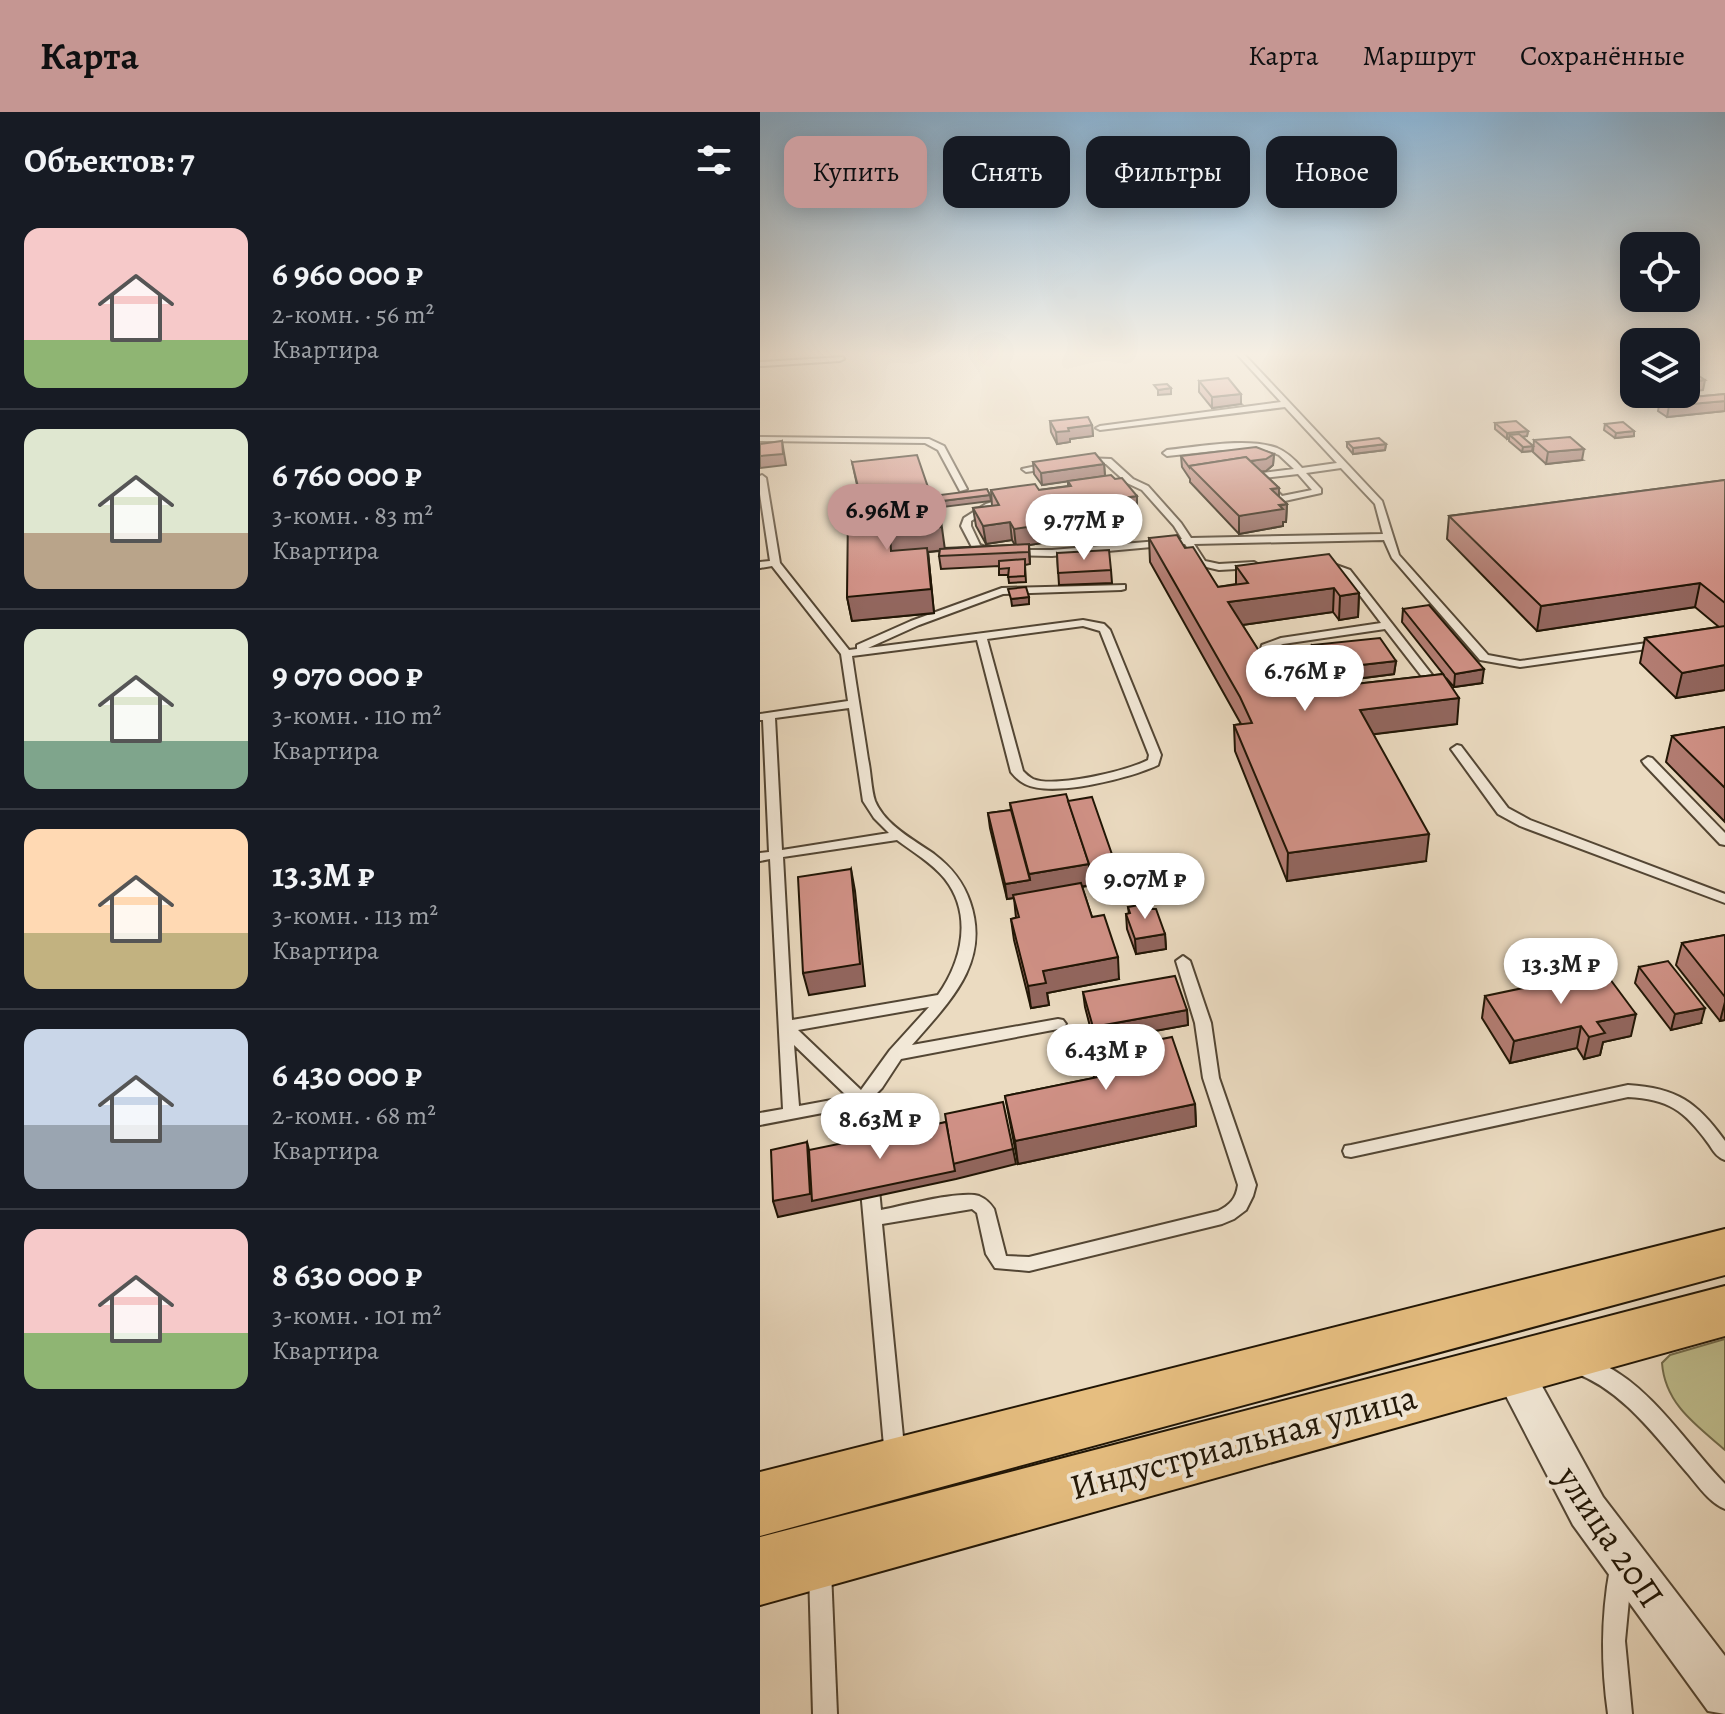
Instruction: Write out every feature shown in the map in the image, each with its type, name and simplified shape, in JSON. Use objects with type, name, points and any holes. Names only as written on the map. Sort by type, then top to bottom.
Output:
[{"type":"main road","name":"Индустриальная улица","points":[[760,1504],[1725,1252]]},
{"type":"main road","name":"Индустриальная улица","points":[[760,1571],[1725,1311]]},
{"type":"street","name":"улица 20П","points":[[1525,1365],[1561,1464],[1623,1560],[1725,1694]]},
{"type":"lane","points":[[1100,428],[1110,427]]},
{"type":"lane","points":[[1308,427],[1384,512],[1386,537],[1395,556],[1475,652],[1494,662],[1520,664],[1678,642]]},
{"type":"lane","points":[[760,439],[926,441],[941,448],[963,489]]},
{"type":"lane","points":[[1167,453],[1269,448],[1282,454],[1298,471],[1317,490],[1316,493],[1278,498],[1257,478],[1298,471],[1344,465]]},
{"type":"lane","points":[[1026,469],[1101,459],[1114,463],[1130,481],[1145,488],[1190,541],[1196,559],[1209,566],[1263,565]]},
{"type":"lane","points":[[760,1119],[861,1099],[943,999],[966,964],[971,947],[964,903],[950,876],[896,836],[877,816],[869,801],[846,654],[775,563],[762,478]]},
{"type":"lane","points":[[1116,483],[1130,481]]},
{"type":"lane","points":[[1018,498],[989,506],[967,520],[966,526],[976,547],[987,552],[1052,553],[1190,541],[1386,537]]},
{"type":"lane","points":[[760,565],[775,563]]},
{"type":"lane","points":[[1307,563],[1323,563],[1347,572],[1429,678],[1429,683],[1414,690]]},
{"type":"lane","points":[[846,654],[915,623],[1002,591],[1121,587]]},
{"type":"lane","points":[[846,654],[981,636],[1083,623],[1100,626],[1105,630],[1155,755],[1154,762],[1130,773],[1063,783],[1036,784],[1025,780],[1017,772],[981,636]]},
{"type":"lane","points":[[1314,701],[1295,698],[1290,693],[1265,653],[1266,647],[1281,641],[1388,625]]},
{"type":"lane","points":[[791,1113],[777,855],[764,716],[854,704]]},
{"type":"lane","points":[[1457,749],[1503,811],[1525,823],[1725,899]]},
{"type":"lane","points":[[1648,761],[1725,841]]},
{"type":"lane","points":[[760,857],[896,836]]},
{"type":"lane","points":[[872,1219],[975,1202],[985,1209],[995,1254],[1001,1263],[1013,1265],[1029,1264],[1222,1217],[1237,1210],[1245,1200],[1247,1185],[1211,1078],[1203,1023],[1183,961]]},
{"type":"lane","points":[[785,1027],[943,999]]},
{"type":"lane","points":[[896,1054],[1058,1024]]},
{"type":"lane","points":[[785,1027],[861,1099],[896,1469]]},
{"type":"lane","points":[[1351,1151],[1628,1091],[1654,1091],[1670,1096],[1691,1110],[1725,1154]]},
{"type":"lane","points":[[1525,1365],[1587,1367],[1605,1375],[1627,1391],[1725,1499]]},
{"type":"lane","points":[[819,1556],[825,1714]]},
{"type":"lane","points":[[1620,1714],[1614,1680],[1612,1615],[1623,1560]]},
{"type":"shaded area","points":[[1725,1339],[1725,1450],[1676,1402],[1664,1377],[1662,1363],[1670,1355]]},
{"type":"building","points":[[1053,427],[1078,427],[1068,428],[1069,431],[1056,432]]},
{"type":"building","points":[[1500,427],[1523,427],[1528,431],[1507,433]]},
{"type":"building","points":[[1608,427],[1629,427],[1634,431],[1616,433]]},
{"type":"building","points":[[1519,434],[1533,446],[1523,447],[1510,435]]},
{"type":"building","points":[[1570,437],[1584,449],[1548,452],[1534,440]]},
{"type":"building","points":[[1379,438],[1386,444],[1353,448],[1347,442]]},
{"type":"building","points":[[782,441],[783,454],[760,456],[760,444]]},
{"type":"building","points":[[1256,447],[1274,454],[1266,459],[1250,461],[1246,457],[1189,467],[1181,456]]},
{"type":"building","points":[[1095,453],[1104,464],[1041,473],[1033,462]]},
{"type":"building","points":[[917,455],[934,505],[864,512],[852,462]]},
{"type":"building","points":[[1246,457],[1279,488],[1271,489],[1287,504],[1279,505],[1283,509],[1239,516],[1189,466]]},
{"type":"building","points":[[1111,475],[1115,479],[1122,478],[1137,496],[1051,508],[1060,522],[1014,529],[1010,522],[983,526],[973,508],[999,505],[991,490],[1035,484],[1039,490],[1071,486],[1068,481]]},
{"type":"building","points":[[1725,480],[1725,603],[1700,583],[1541,606],[1449,516]]},
{"type":"building","points":[[987,489],[990,495],[942,501],[940,495]]},
{"type":"building","points":[[939,506],[941,527],[890,532],[891,551],[927,548],[931,589],[847,597],[848,513]]},
{"type":"building","points":[[1177,535],[1185,548],[1193,547],[1218,587],[1248,583],[1236,566],[1329,554],[1359,593],[1340,596],[1334,588],[1228,602],[1285,692],[1443,674],[1459,698],[1360,710],[1429,834],[1288,853],[1234,725],[1252,723],[1149,538]]},
{"type":"building","points":[[1029,544],[1029,552],[939,556],[940,549]]},
{"type":"building","points":[[1109,550],[1111,570],[1058,573],[1057,553]]},
{"type":"building","points":[[1025,559],[1025,576],[1008,577],[1009,568],[999,569],[999,561]]},
{"type":"building","points":[[1026,587],[1029,597],[1011,599],[1008,589]]},
{"type":"building","points":[[1429,605],[1484,669],[1455,674],[1403,609]]},
{"type":"building","points":[[1725,626],[1725,665],[1682,673],[1645,638]]},
{"type":"building","points":[[1380,638],[1396,661],[1326,669],[1312,645]]},
{"type":"building","points":[[1725,727],[1725,788],[1672,736]]},
{"type":"building","points":[[1066,794],[1089,864],[1029,874],[1010,803]]},
{"type":"building","points":[[1092,797],[1116,866],[1090,870],[1068,801]]},
{"type":"building","points":[[1011,810],[1030,880],[1005,884],[988,813]]},
{"type":"building","points":[[851,869],[860,964],[803,973],[798,877]]},
{"type":"building","points":[[1081,883],[1092,917],[1104,915],[1118,957],[1043,971],[1046,983],[1028,986],[1011,919],[1019,917],[1013,895]]},
{"type":"building","points":[[1150,903],[1152,909],[1156,909],[1165,934],[1135,939],[1126,914],[1130,913],[1128,907]]},
{"type":"building","points":[[1725,935],[1725,997],[1682,943]]},
{"type":"building","points":[[1668,961],[1705,1008],[1675,1014],[1639,967]]},
{"type":"building","points":[[1604,971],[1636,1014],[1597,1022],[1605,1033],[1589,1037],[1581,1026],[1514,1041],[1485,996]]},
{"type":"building","points":[[1175,976],[1187,1010],[1093,1027],[1083,992]]},
{"type":"building","points":[[1172,1037],[1195,1104],[1015,1141],[1005,1096],[1098,1077],[1091,1053]]},
{"type":"building","points":[[1003,1102],[1013,1149],[953,1164],[945,1114]]},
{"type":"building","points":[[946,1122],[955,1171],[812,1201],[809,1150]]},
{"type":"building","points":[[807,1142],[810,1194],[773,1201],[771,1150]]}]
